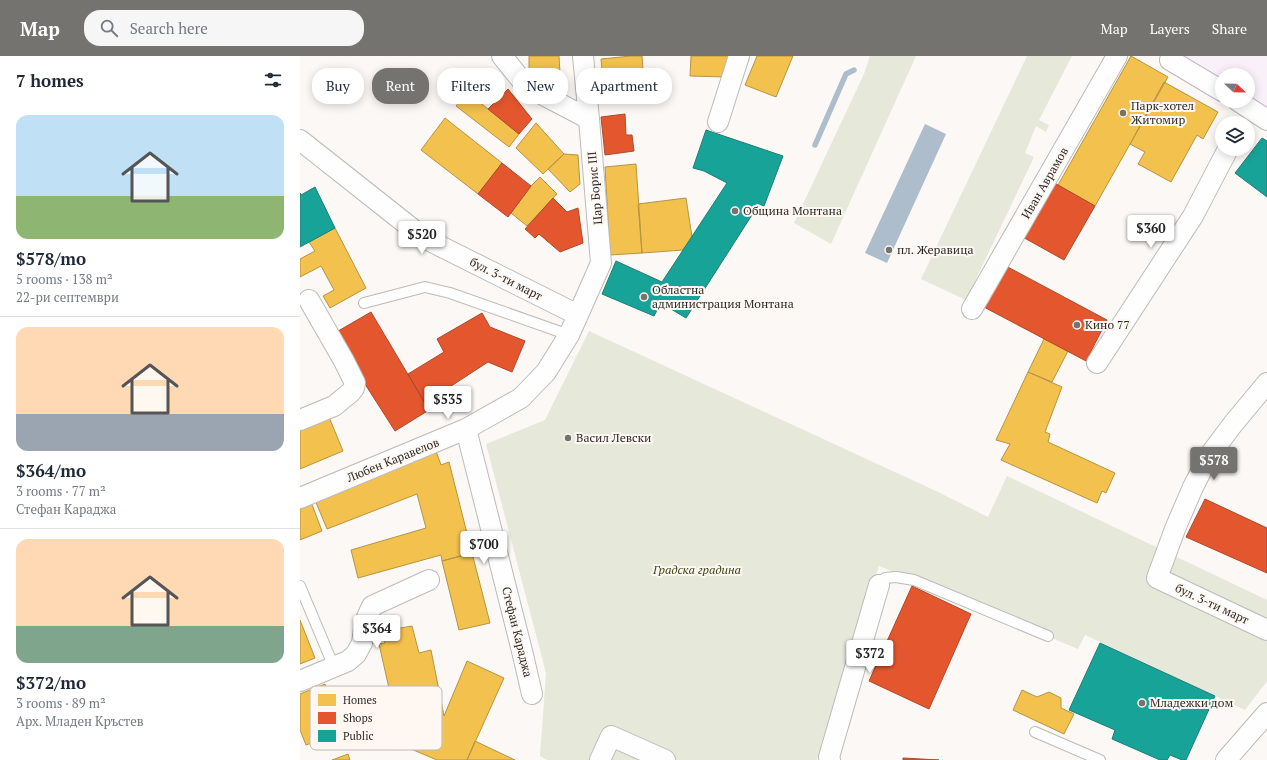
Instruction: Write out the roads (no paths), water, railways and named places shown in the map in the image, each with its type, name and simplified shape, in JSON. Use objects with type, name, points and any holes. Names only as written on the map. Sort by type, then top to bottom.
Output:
[{"type":"street","points":[[502,56],[526,86],[589,118]]},
{"type":"street","name":"Цар Борис III","points":[[578,315],[601,263],[589,118],[582,56]]},
{"type":"street","points":[[718,122],[739,56]]},
{"type":"street","name":"Иван Аврамов","points":[[972,309],[1117,56]]},
{"type":"street","points":[[1170,60],[1215,87]]},
{"type":"street","points":[[1243,111],[1267,120]]},
{"type":"street","name":"бул. 3-ти март","points":[[300,140],[424,238],[578,315]]},
{"type":"street","points":[[1096,363],[1193,216],[1224,156]]},
{"type":"street","points":[[300,420],[334,406],[351,392],[355,383],[309,300]]},
{"type":"street","name":"Любен Каравелов","points":[[300,498],[466,430],[521,398],[546,372],[569,335],[578,315]]},
{"type":"street","name":"бул. 3-ти март","points":[[1267,383],[1209,456],[1193,487],[1175,529],[1157,578],[1267,630]]},
{"type":"street","name":"Стефан Караджа","points":[[466,430],[532,694]]},
{"type":"street","points":[[300,681],[348,661],[356,654],[362,643],[365,622],[372,606],[429,580]]},
{"type":"street","points":[[830,760],[829,757],[878,585]]},
{"type":"street","points":[[1226,760],[1267,713]]},
{"type":"street","points":[[600,760],[611,736],[665,760]]},
{"type":"lane","points":[[364,303],[425,288],[450,293],[569,335]]},
{"type":"lane","points":[[878,585],[885,578],[896,577],[914,580],[1048,636]]},
{"type":"lane","points":[[300,586],[334,667]]},
{"type":"lane","points":[[1034,732],[1100,760]]},
{"type":"water","points":[[925,124],[946,134],[887,263],[865,253]]},
{"type":"waterway","points":[[815,145],[846,74],[854,70]]},
{"type":"place","name":"Парк-хотел Житомир","points":[[1123,113]]},
{"type":"place","name":"Община Монтана","points":[[735,211]]},
{"type":"place","name":"пл. Жеравица","points":[[889,250]]},
{"type":"place","name":"Областна администрация Монтана","points":[[644,297]]},
{"type":"place","name":"Кино 77","points":[[1077,325]]},
{"type":"place","name":"Васил Левски","points":[[568,438]]},
{"type":"place","name":"Младежки дом","points":[[1142,703]]},
{"type":"park label","name":"Градска градина","points":[[697,570]]}]
